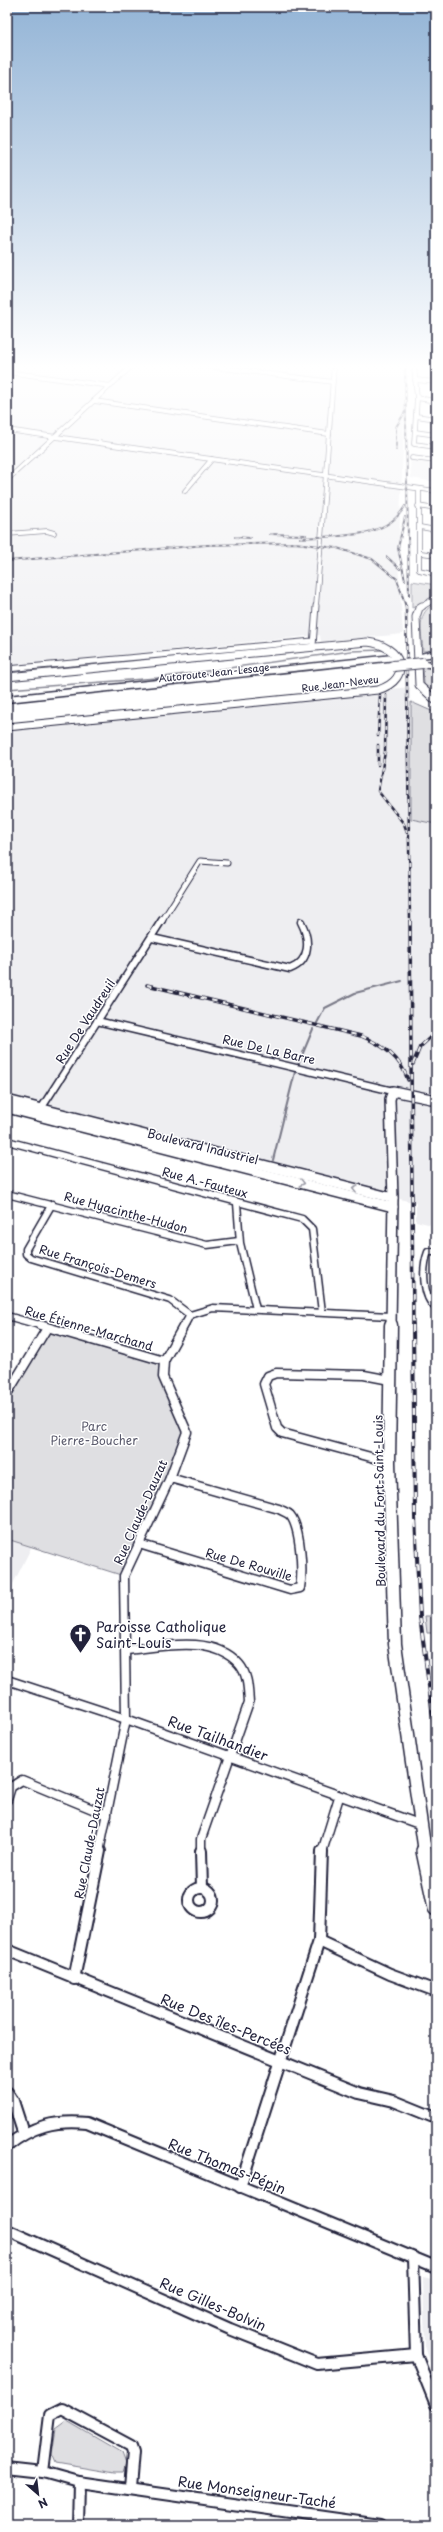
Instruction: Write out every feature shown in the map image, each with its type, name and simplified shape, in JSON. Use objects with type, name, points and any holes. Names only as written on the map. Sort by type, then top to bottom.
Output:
[{"type":"highway","points":[[421,662],[436,654]]},
{"type":"highway","name":"Autoroute Jean-Lesage","points":[[7,704],[393,662]]},
{"type":"highway","name":"Autoroute Jean-Lesage","points":[[7,699],[393,662],[421,662]]},
{"type":"highway","points":[[421,662],[436,663]]},
{"type":"highway","points":[[7,694],[128,687]]},
{"type":"street","points":[[185,491],[192,483]]},
{"type":"street","points":[[314,644],[324,483]]},
{"type":"street","points":[[384,483],[436,491]]},
{"type":"street","points":[[419,488],[418,506],[421,553],[419,561],[420,571],[436,574]]},
{"type":"street","points":[[418,506],[436,509]]},
{"type":"street","points":[[420,528],[436,530]]},
{"type":"street","points":[[7,534],[47,531],[54,533]]},
{"type":"street","points":[[421,553],[436,555]]},
{"type":"street","points":[[434,699],[421,690],[418,682],[416,616],[418,609],[426,603],[436,599]]},
{"type":"street","name":"Rue Jean-Neveu","points":[[7,669],[314,644],[367,642],[385,645],[398,655],[398,678],[392,685],[374,690],[7,727]]},
{"type":"street","name":"Rue Jean-Neveu","points":[[7,677],[314,644]]},
{"type":"street","name":"Rue De Vaudreuil","points":[[39,1112],[200,861],[227,863]]},
{"type":"street","points":[[152,938],[290,969],[300,966],[303,962],[309,940],[301,922]]},
{"type":"street","name":"Rue De La Barre","points":[[97,1021],[436,1100]]},
{"type":"street","name":"Boulevard du Fort-Saint-Louis","points":[[393,1091],[390,1099],[393,1202],[389,1462],[395,1644],[419,1824],[436,1908]]},
{"type":"street","name":"Boulevard Industriel","points":[[7,1100],[39,1112],[393,1202]]},
{"type":"street","name":"Boulevard Industriel","points":[[7,1108],[39,1112]]},
{"type":"street","name":"Rue A.-Fauteux","points":[[7,1141],[302,1219],[309,1224],[312,1229],[322,1312]]},
{"type":"street","name":"Rue Hyacinthe-Hudon","points":[[7,1194],[52,1204],[207,1245],[239,1241]]},
{"type":"street","points":[[237,1203],[236,1220],[239,1241],[256,1309]]},
{"type":"street","name":"Rue François-Demers","points":[[52,1204],[26,1249],[26,1254],[31,1258],[170,1300],[190,1315]]},
{"type":"street","points":[[433,1306],[426,1298],[426,1254],[430,1251],[436,1252]]},
{"type":"street","points":[[164,1361],[190,1315],[213,1308],[391,1316]]},
{"type":"street","name":"Rue Étienne-Marchand","points":[[7,1316],[164,1361]]},
{"type":"street","points":[[8,1391],[46,1328]]},
{"type":"street","name":"Rue Claude-Dauzat","points":[[74,1979],[126,1719],[124,1576],[170,1478],[187,1432],[163,1378],[164,1361]]},
{"type":"street","points":[[389,1462],[282,1432],[277,1428],[264,1384],[268,1376],[276,1372],[364,1375],[390,1380]]},
{"type":"street","name":"Rue De Rouville","points":[[138,1544],[290,1590],[300,1588],[301,1570],[294,1522],[289,1514],[279,1509],[170,1478]]},
{"type":"street","points":[[126,1650],[204,1645],[220,1648],[234,1657],[247,1680],[249,1702],[228,1757],[201,1839],[202,1888]]},
{"type":"street","name":"Rue Tailhandier","points":[[7,1680],[126,1719],[339,1797],[419,1824]]},
{"type":"street","points":[[7,1800],[10,1789],[16,1782],[22,1780],[107,1815]]},
{"type":"street","points":[[240,2187],[319,1941],[322,1847],[339,1797]]},
{"type":"street","points":[[319,1941],[390,1974],[436,1991]]},
{"type":"street","name":"Rue Des îles-Percées","points":[[7,1950],[74,1979],[280,2059],[359,2094],[394,2101],[436,2118]]},
{"type":"street","points":[[7,2092],[13,2101],[23,2132]]},
{"type":"street","name":"Rue Thomas-Pépin","points":[[7,2146],[23,2132],[63,2120],[87,2123],[436,2267]]},
{"type":"street","name":"Rue Gilles-Bolvin","points":[[7,2230],[230,2329],[317,2364],[416,2355]]},
{"type":"street","points":[[413,2258],[416,2355],[436,2405]]},
{"type":"street","points":[[43,2472],[50,2416],[62,2409],[130,2446],[133,2452],[130,2488]]},
{"type":"street","name":"Rue Monseigneur-Taché","points":[[7,2468],[43,2472],[79,2482],[130,2488],[380,2525]]},
{"type":"street","points":[[78,2525],[79,2482]]},
{"type":"shaded area","points":[[7,483],[401,483],[398,564],[403,634],[321,642],[320,635],[7,666]]},
{"type":"shaded area","points":[[410,687],[411,819],[436,824],[436,1226],[416,1221],[416,1203],[7,1099],[7,730]]},
{"type":"shaded area","points":[[7,1539],[32,1546],[7,1596]]},
{"type":"shaded area","points":[[423,2277],[436,2280],[436,2381],[425,2346]]},
{"type":"green space","points":[[412,581],[436,585],[436,596],[412,608]]},
{"type":"green space","points":[[436,604],[436,650],[423,651],[421,631],[422,617],[429,607]]},
{"type":"green space","points":[[423,667],[436,668],[436,695],[424,684]]},
{"type":"green space","points":[[411,702],[436,713],[436,824],[411,819]]},
{"type":"green space","name":"Parc Pierre-Boucher","points":[[47,1328],[164,1361],[163,1378],[187,1432],[124,1576],[7,1539],[7,1394]]},
{"type":"green space","points":[[425,1616],[436,1616],[436,1633],[427,1633]]},
{"type":"green space","points":[[67,2421],[122,2453],[126,2464],[123,2473],[56,2463],[52,2454],[56,2429]]},
{"type":"waterway","points":[[7,689],[157,678],[351,651],[383,650]]},
{"type":"waterway","points":[[317,1023],[325,1008],[355,993],[402,981]]},
{"type":"waterway","points":[[298,1065],[313,1029]]},
{"type":"waterway","points":[[273,1160],[295,1072]]},
{"type":"railway","points":[[407,483],[409,595]]},
{"type":"railway","points":[[300,538],[343,536],[372,531],[385,525],[396,517],[405,506]]},
{"type":"railway","points":[[405,517],[398,548],[405,580]]},
{"type":"railway","points":[[270,534],[306,535]]},
{"type":"railway","points":[[235,537],[250,538]]},
{"type":"railway","points":[[7,561],[207,545],[295,543],[337,548],[372,559],[397,579],[406,607]]},
{"type":"railway","points":[[387,557],[400,569]]},
{"type":"railway","points":[[406,606],[410,921]]},
{"type":"railway","points":[[378,736],[380,695]]},
{"type":"railway","points":[[386,695],[385,752],[378,791],[404,824],[407,832]]},
{"type":"railway","points":[[378,745],[378,765]]},
{"type":"railway","points":[[410,920],[413,1326]]},
{"type":"railway","points":[[147,985],[361,1036],[376,1043],[390,1053],[405,1072],[408,1080]]},
{"type":"railway","points":[[413,1064],[420,1047],[436,1032]]},
{"type":"railway","points":[[413,1325],[415,1517],[420,1617],[436,1740]]},
{"type":"place","name":"Paroisse Catholique Saint-Louis","points":[[81,1654]]}]
